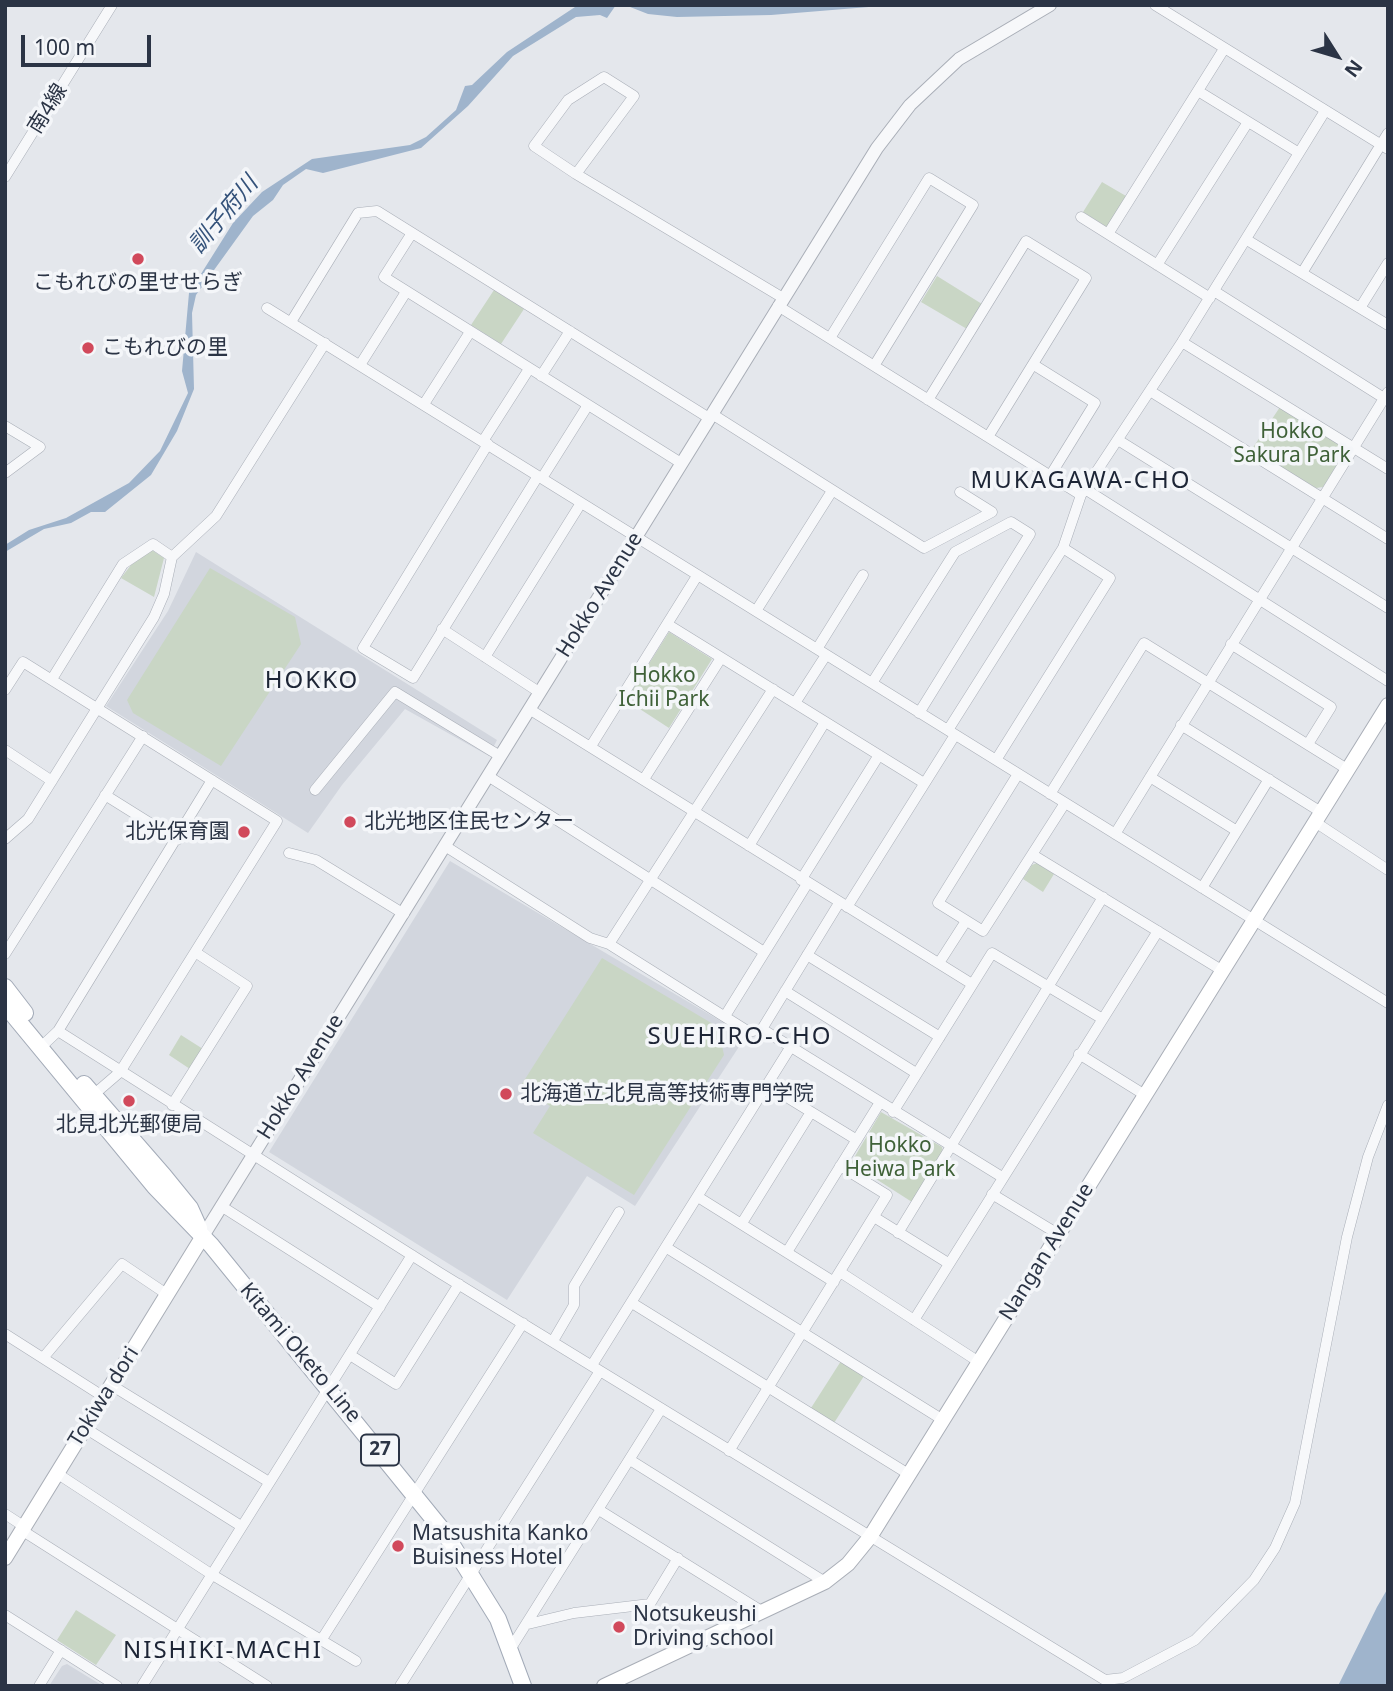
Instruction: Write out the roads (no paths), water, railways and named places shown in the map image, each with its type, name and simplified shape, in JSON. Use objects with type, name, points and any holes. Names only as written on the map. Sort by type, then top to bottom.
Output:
[{"type":"main road","name":"Nangan Avenue","points":[[604,1686],[825,1582],[848,1564],[870,1537],[1388,705]]},
{"type":"main road","name":"Kitami Oketo Line","points":[[5,987],[49,1040],[89,1098],[190,1208],[203,1236],[415,1494],[472,1576],[511,1648],[523,1686]]},
{"type":"main road","name":"Kitami Oketo Line","points":[[5,1005],[49,1040]]},
{"type":"main road","name":"Tokiwa dori","points":[[5,1558],[203,1236]]},
{"type":"street","name":"南4線","points":[[5,177],[113,5]]},
{"type":"street","name":"Hokko Avenue","points":[[203,1236],[877,148],[910,105],[959,59],[1050,5]]},
{"type":"street","points":[[1155,5],[1384,147]]},
{"type":"street","points":[[1108,234],[1224,49]]},
{"type":"street","points":[[576,174],[634,96],[604,78],[568,100],[534,146],[576,174],[780,302],[830,338],[928,400],[1050,476],[1083,492],[1259,599],[1388,681]]},
{"type":"street","points":[[1198,91],[1299,153]]},
{"type":"street","points":[[445,846],[590,938],[609,944],[749,1032],[762,1029],[807,955],[924,783],[951,732],[1063,548],[1083,492],[1247,240],[1325,111]]},
{"type":"street","points":[[1157,265],[1248,122]]},
{"type":"street","points":[[1302,273],[1384,147],[1388,133]]},
{"type":"street","points":[[830,338],[929,178],[973,205],[874,366]]},
{"type":"street","points":[[291,322],[358,213],[377,211],[924,548],[992,512],[960,492]]},
{"type":"street","points":[[1081,217],[1157,265],[1386,397],[1115,834]]},
{"type":"street","points":[[412,233],[384,277],[681,463]]},
{"type":"street","points":[[1247,240],[1388,325]]},
{"type":"street","points":[[928,400],[1026,241],[1086,278],[988,437]]},
{"type":"street","points":[[1360,308],[1388,263]]},
{"type":"street","points":[[360,365],[407,292]]},
{"type":"street","points":[[267,308],[1388,1003]]},
{"type":"street","points":[[541,376],[570,331]]},
{"type":"street","points":[[424,404],[470,332]]},
{"type":"street","points":[[1182,342],[1388,469]]},
{"type":"street","points":[[8,833],[28,819],[154,617],[164,594],[173,557],[216,516],[325,343]]},
{"type":"street","points":[[1034,365],[1095,403],[1050,476]]},
{"type":"street","points":[[529,369],[363,648],[413,678],[588,405]]},
{"type":"street","points":[[1150,391],[1388,539]]},
{"type":"street","points":[[5,426],[40,447],[8,467]]},
{"type":"street","points":[[1118,440],[1388,608]]},
{"type":"street","points":[[756,611],[832,491]]},
{"type":"street","points":[[485,657],[581,503]]},
{"type":"street","points":[[872,683],[955,552],[1011,522],[1030,534],[919,713]]},
{"type":"street","points":[[52,679],[123,564],[153,544],[173,557]]},
{"type":"street","points":[[996,760],[1110,578],[1063,548]]},
{"type":"street","points":[[817,649],[863,575]]},
{"type":"street","points":[[591,746],[697,576]]},
{"type":"street","points":[[667,624],[924,783]]},
{"type":"street","points":[[442,629],[540,692]]},
{"type":"street","points":[[1050,794],[1144,643],[1347,769]]},
{"type":"street","points":[[1231,644],[1331,707],[1308,744]]},
{"type":"street","points":[[795,703],[826,655]]},
{"type":"street","points":[[643,779],[722,657]]},
{"type":"street","points":[[5,690],[23,662],[277,821],[120,1072],[89,1098]]},
{"type":"street","points":[[609,944],[773,689]]},
{"type":"street","points":[[315,790],[395,692],[500,756]]},
{"type":"street","points":[[529,709],[972,984]]},
{"type":"street","points":[[749,846],[825,722]]},
{"type":"street","points":[[1181,725],[1269,779],[1388,870]]},
{"type":"street","points":[[5,954],[143,736]]},
{"type":"street","points":[[5,750],[52,781]]},
{"type":"street","points":[[725,1016],[879,755]]},
{"type":"street","points":[[1018,774],[938,903],[966,921],[983,931],[1065,803]]},
{"type":"street","points":[[488,776],[764,952]]},
{"type":"street","points":[[1150,777],[1237,831]]},
{"type":"street","points":[[1202,888],[1269,779]]},
{"type":"street","points":[[212,780],[177,840],[49,1040],[120,1072],[729,1451],[1105,1680],[1123,1678],[1195,1640],[1254,1580],[1275,1548],[1296,1503],[1347,1237],[1368,1157],[1388,1105]]},
{"type":"street","points":[[105,795],[177,840]]},
{"type":"street","points":[[289,853],[316,860],[404,914]]},
{"type":"street","points":[[1033,855],[1223,971]]},
{"type":"street","points":[[898,1233],[1103,897]]},
{"type":"street","points":[[939,964],[966,921]]},
{"type":"street","points":[[914,1320],[1158,931]]},
{"type":"street","points":[[172,1105],[247,986],[195,953]]},
{"type":"street","points":[[893,1112],[992,953],[1101,1018]]},
{"type":"street","points":[[807,955],[940,1037]]},
{"type":"street","points":[[785,991],[916,1073]]},
{"type":"street","points":[[762,1029],[879,1104],[1002,1177]]},
{"type":"street","points":[[400,1686],[472,1576],[632,1303],[790,1048]]},
{"type":"street","points":[[1079,1054],[1145,1095]]},
{"type":"street","points":[[767,1085],[857,1140]]},
{"type":"street","points":[[787,1252],[879,1104]]},
{"type":"street","points":[[742,1223],[811,1112]]},
{"type":"street","points":[[729,1451],[887,1195],[841,1166]]},
{"type":"street","points":[[992,1194],[1058,1234]]},
{"type":"street","points":[[698,1197],[787,1252],[914,1320],[979,1362]]},
{"type":"street","points":[[221,1206],[380,1307]]},
{"type":"street","points":[[552,1341],[574,1305],[574,1286],[619,1212]]},
{"type":"street","points":[[874,1217],[948,1264]]},
{"type":"street","points":[[667,1248],[943,1420]]},
{"type":"street","points":[[142,1686],[412,1255]]},
{"type":"street","points":[[43,1358],[122,1264],[169,1295]]},
{"type":"street","points":[[350,1355],[396,1384],[459,1284]]},
{"type":"street","points":[[632,1303],[910,1475]]},
{"type":"street","points":[[322,1639],[523,1323]]},
{"type":"street","points":[[5,1334],[43,1358],[108,1391],[269,1482]]},
{"type":"street","points":[[511,1648],[661,1409]]},
{"type":"street","points":[[85,1428],[241,1526]]},
{"type":"street","points":[[630,1460],[825,1582]]},
{"type":"street","points":[[58,1474],[211,1574],[356,1661]]},
{"type":"street","points":[[599,1510],[763,1612]]},
{"type":"street","points":[[5,1514],[177,1630],[267,1686]]},
{"type":"street","points":[[528,1624],[574,1614],[650,1604],[678,1558]]},
{"type":"street","points":[[5,1615],[117,1686]]},
{"type":"street","points":[[39,1686],[61,1650]]},
{"type":"water","name":"訓子府川","points":[[578,5],[616,5],[607,18],[600,15],[576,17],[513,56],[468,106],[421,148],[323,173],[306,169],[283,185],[273,200],[253,216],[196,295],[192,313],[194,389],[177,431],[151,475],[105,512],[91,512],[71,523],[44,529],[5,552],[5,545],[29,530],[66,518],[129,483],[160,451],[188,393],[182,371],[189,293],[233,223],[262,192],[312,159],[410,145],[426,137],[456,110],[465,86],[472,85],[507,52]]},
{"type":"water","points":[[625,5],[893,5],[771,15],[677,17],[648,14]]},
{"type":"water","points":[[1388,1588],[1388,1686],[1338,1686],[1377,1607]]},
{"type":"place","name":"こもれびの里せせらぎ","points":[[138,259]]},
{"type":"place","name":"こもれびの里","points":[[88,348]]},
{"type":"place","name":"北光地区住民センター","points":[[350,822]]},
{"type":"place","name":"北光保育園","points":[[244,832]]},
{"type":"place","name":"北海道立北見高等技術専門学院","points":[[506,1094]]},
{"type":"place","name":"北見北光郵便局","points":[[129,1101]]},
{"type":"place","name":"Matsushita Kanko Buisiness Hotel","points":[[398,1546]]},
{"type":"place","name":"Notsukeushi Driving school","points":[[619,1627]]},
{"type":"district","name":"MUKAGAWA-CHO","points":[[1081,481]]},
{"type":"district","name":"HOKKO","points":[[312,681]]},
{"type":"district","name":"SUEHIRO-CHO","points":[[740,1037]]},
{"type":"district","name":"NISHIKI-MACHI","points":[[223,1651]]},
{"type":"park label","name":"Hokko Sakura Park","points":[[1292,444]]},
{"type":"park label","name":"Hokko Ichii Park","points":[[664,688]]},
{"type":"park label","name":"Hokko Heiwa Park","points":[[900,1158]]}]
